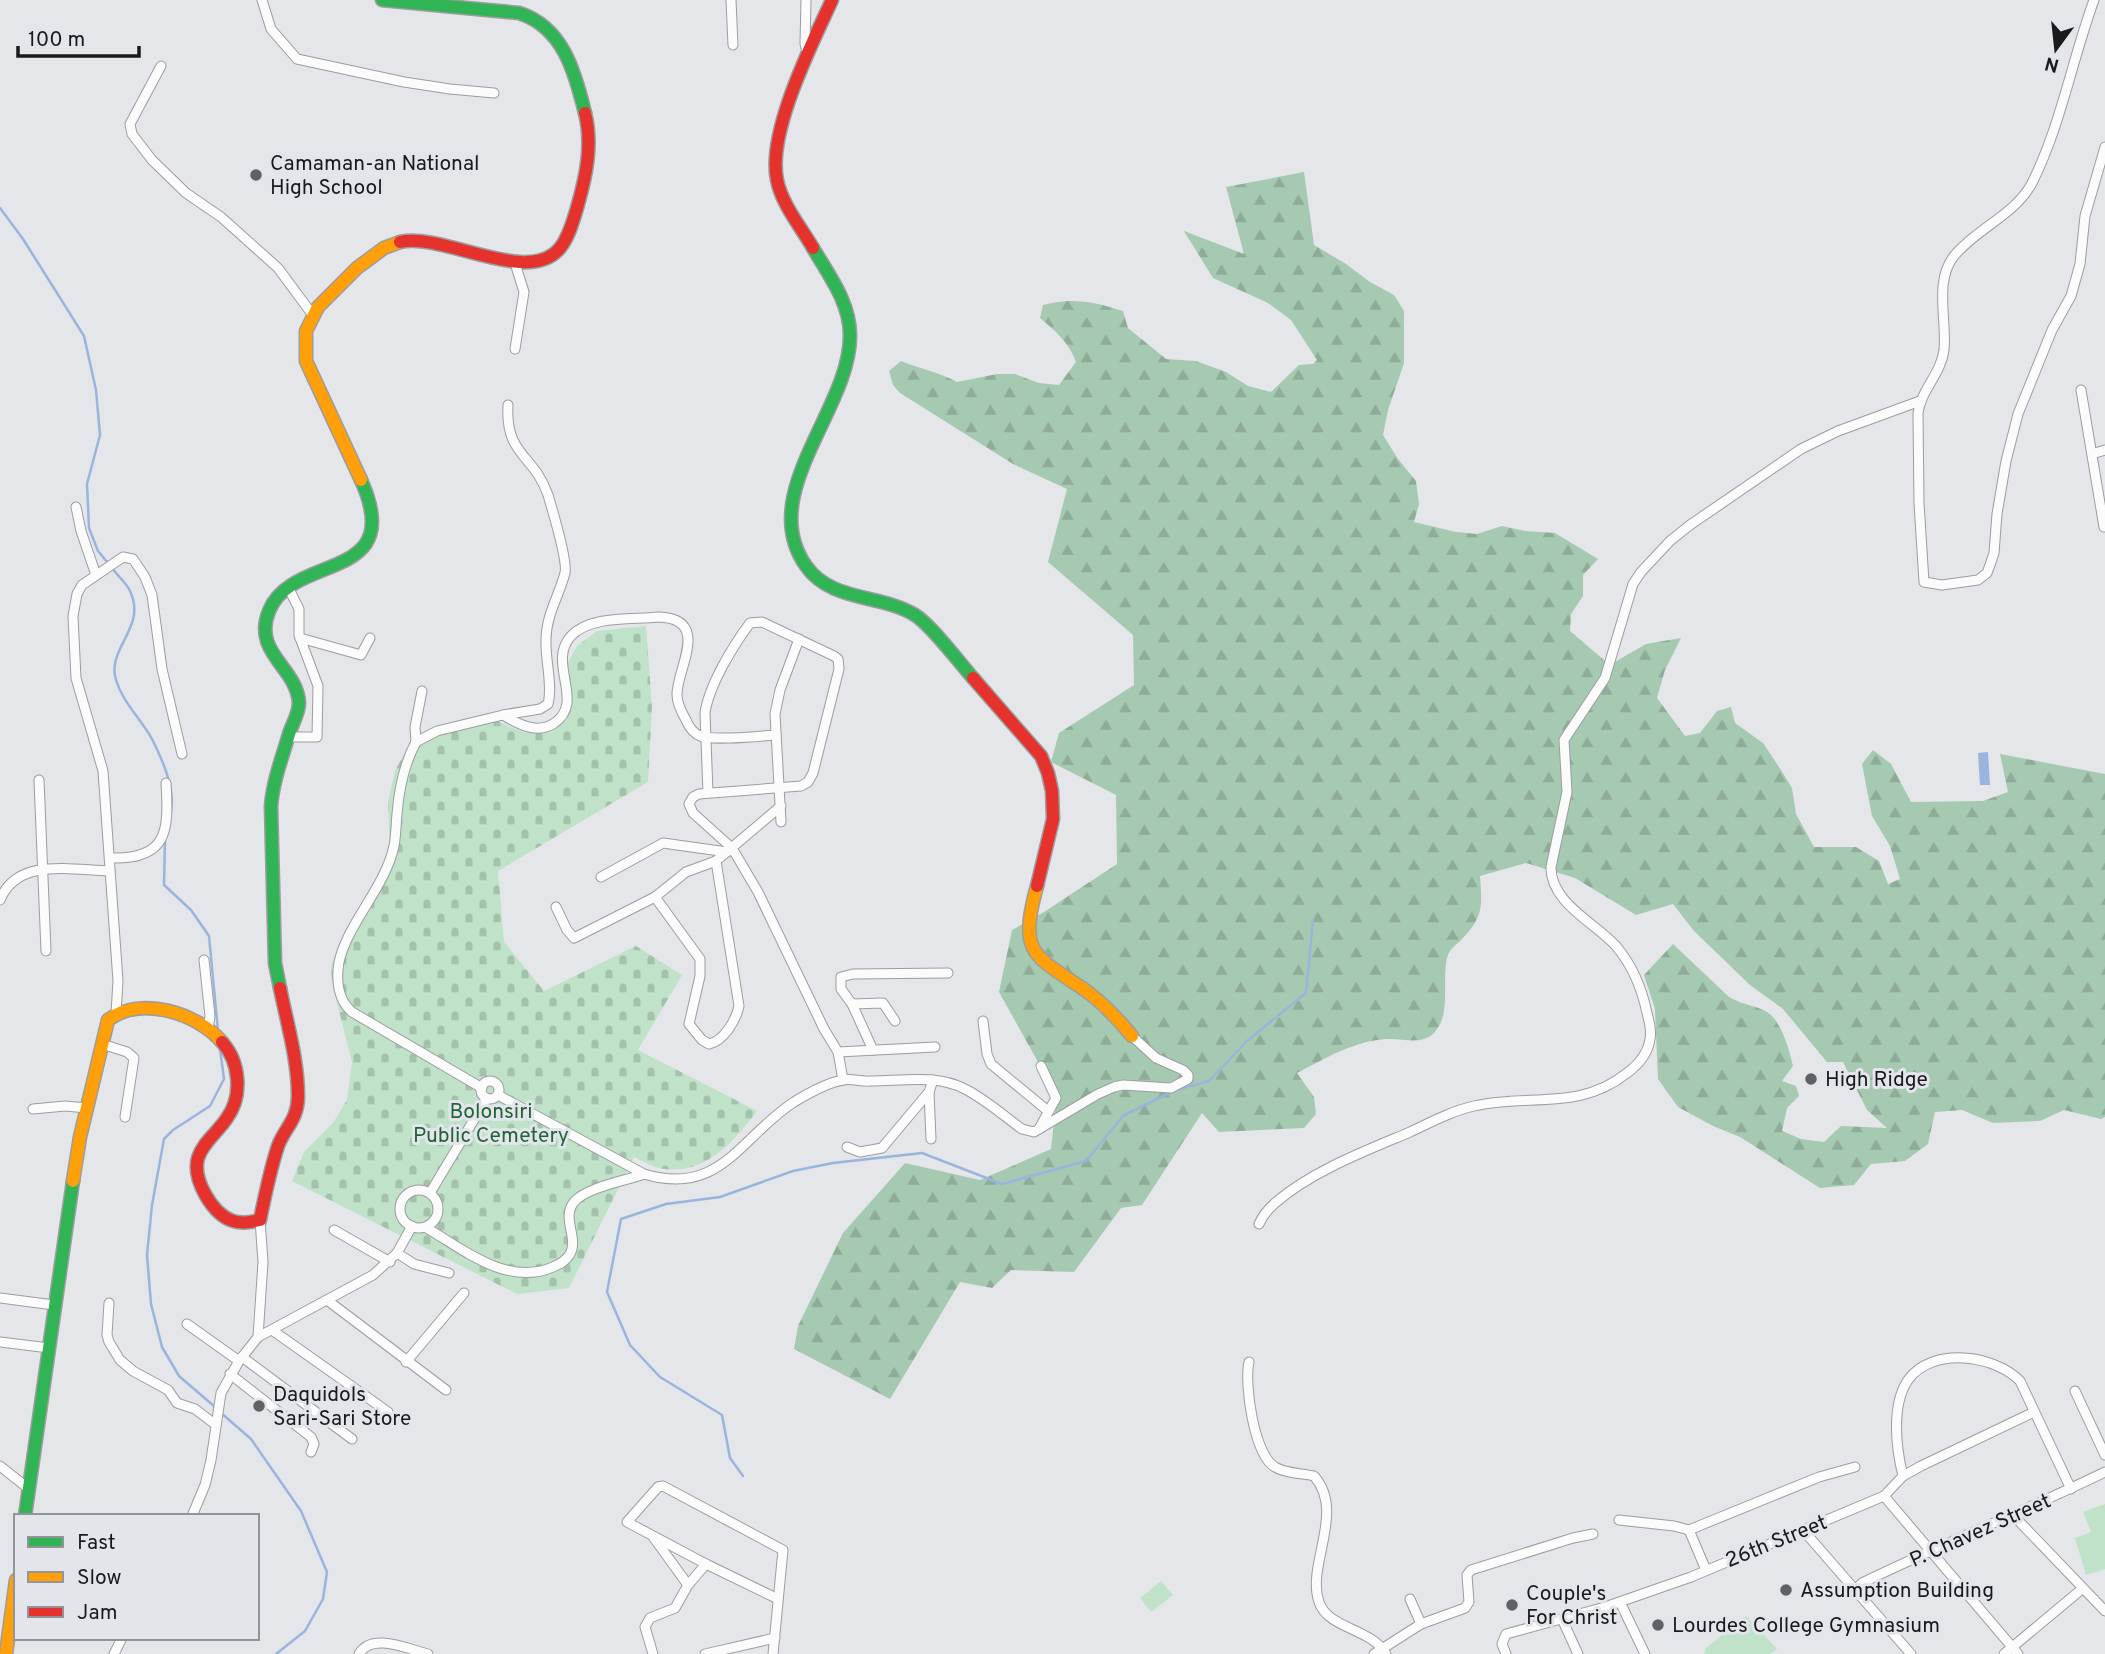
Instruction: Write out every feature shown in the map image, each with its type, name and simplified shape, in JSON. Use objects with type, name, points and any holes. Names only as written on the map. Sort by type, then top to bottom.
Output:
[{"type":"main road","points":[[25,1514],[54,1305],[87,1108],[108,1020],[125,1010],[155,1009],[182,1016],[215,1034],[236,1061],[236,1097],[229,1116],[208,1139],[200,1154],[198,1171],[209,1198],[227,1218],[244,1222],[260,1220],[280,1141],[293,1122],[298,1097],[292,1045],[275,962],[272,784],[299,705],[298,692],[265,641],[265,618],[271,605],[288,587],[354,555],[365,546],[372,526],[372,513],[366,492],[306,361],[303,346],[308,320],[360,265],[393,244],[418,241],[521,262],[546,258],[559,249],[567,237],[587,163],[590,148],[586,121],[572,72],[560,45],[546,24],[535,17],[519,13],[382,0]]},
{"type":"main road","points":[[832,0],[807,54],[777,148],[775,164],[780,191],[842,298],[850,336],[848,353],[837,389],[796,487],[791,520],[792,537],[797,552],[809,570],[824,584],[841,593],[893,603],[919,617],[1041,756],[1051,779],[1054,808],[1049,842],[1031,912],[1031,945],[1042,962],[1105,1006],[1132,1036]]},
{"type":"main road","points":[[6,1654],[14,1595]]},
{"type":"street","points":[[262,0],[271,29],[297,59],[404,82],[494,93]]},
{"type":"street","points":[[731,0],[733,45]]},
{"type":"street","points":[[806,0],[807,54]]},
{"type":"street","points":[[2094,0],[2065,95],[2031,185],[2018,202],[1974,237],[1949,264],[1943,290],[1943,354],[1935,376],[1920,401],[1919,503],[1924,582],[1942,585],[1978,580],[1987,573],[1994,552],[2006,461],[2018,414],[2052,330],[2071,296],[2078,274],[2085,216],[2105,147]]},
{"type":"street","points":[[161,66],[130,124],[132,134],[152,160],[186,193],[241,234],[278,268],[312,314]]},
{"type":"street","points":[[514,260],[524,292],[515,349]]},
{"type":"street","points":[[2081,390],[2104,527]]},
{"type":"street","points":[[1259,1224],[1264,1214],[1277,1202],[1314,1178],[1381,1144],[1462,1109],[1494,1102],[1591,1094],[1622,1077],[1643,1057],[1651,1031],[1638,981],[1617,947],[1571,906],[1558,892],[1552,878],[1551,867],[1567,792],[1564,740],[1605,678],[1633,584],[1647,564],[1670,541],[1810,445],[1838,431],[1920,401]]},
{"type":"street","points":[[416,742],[437,731],[540,709],[548,704],[545,658],[547,623],[565,569],[554,518],[542,481],[511,441],[508,405]]},
{"type":"street","points":[[2092,453],[2105,450]]},
{"type":"street","points":[[76,507],[96,576]]},
{"type":"street","points":[[116,1013],[118,981],[103,771],[76,678],[73,616],[78,590],[82,585],[123,557],[133,559],[145,577],[152,595],[162,669],[182,754]]},
{"type":"street","points":[[288,587],[299,609],[300,638],[318,686],[318,732],[314,737],[289,737]]},
{"type":"street","points":[[503,715],[519,724],[542,728],[564,716],[569,699],[562,654],[571,636],[588,625],[667,617],[684,628],[688,643],[686,662],[677,688],[678,702],[694,732],[706,738],[776,735]]},
{"type":"street","points":[[708,793],[705,713],[712,686],[750,623],[762,622],[838,659],[839,669],[811,778],[801,786],[708,793],[693,797],[689,804],[690,809],[730,850],[758,892],[824,1030],[838,1052],[844,1080]]},
{"type":"street","points":[[300,638],[361,655],[370,638]]},
{"type":"street","points":[[781,822],[776,735],[778,698],[799,639]]},
{"type":"street","points":[[422,691],[415,727],[416,742],[401,782],[394,846],[384,876],[349,938],[340,960],[340,994],[352,1012],[482,1088]]},
{"type":"street","points":[[39,780],[46,951]]},
{"type":"street","points":[[110,858],[128,858],[147,853],[159,842],[168,821],[166,783]]},
{"type":"street","points":[[556,907],[573,938],[655,897],[686,872],[716,861],[781,806]]},
{"type":"street","points":[[601,877],[663,843],[730,850]]},
{"type":"street","points":[[655,897],[700,959],[700,976],[689,1024],[702,1040],[709,1044],[715,1043],[733,1023],[739,1006],[716,861]]},
{"type":"street","points":[[0,900],[6,887],[18,876],[44,869],[110,871]]},
{"type":"street","points":[[204,960],[210,1016],[215,1034]]},
{"type":"street","points":[[873,1050],[852,1004],[839,985],[841,976],[948,973]]},
{"type":"street","points":[[852,1004],[883,1003],[895,1021]]},
{"type":"street","points":[[983,1021],[987,1054],[991,1063],[1048,1111]]},
{"type":"street","points":[[498,1095],[644,1174],[684,1180],[718,1168],[794,1102],[844,1080],[933,1080],[965,1089],[1028,1132],[1039,1131],[1114,1087],[1171,1088],[1188,1079],[1183,1070],[1156,1058],[1132,1036]]},
{"type":"street","points":[[102,1044],[127,1052],[134,1058],[125,1117]]},
{"type":"street","points":[[838,1052],[935,1047]]},
{"type":"street","points":[[1039,1131],[1056,1098],[1041,1066]]},
{"type":"street","points":[[931,1139],[929,1092],[933,1080]]},
{"type":"street","points":[[494,1082],[498,1086],[498,1095],[487,1098],[482,1094],[485,1083],[494,1082]]},
{"type":"street","points":[[847,1147],[860,1152],[882,1148],[929,1092]]},
{"type":"street","points":[[430,1194],[487,1098]]},
{"type":"street","points":[[33,1109],[65,1106],[87,1108]]},
{"type":"street","points":[[425,1227],[433,1221],[438,1212],[436,1202],[430,1194],[414,1191],[402,1201],[402,1217],[412,1226],[425,1227],[497,1268],[527,1274],[545,1271],[561,1264],[569,1256],[572,1247],[569,1220],[574,1202],[598,1188],[644,1174]]},
{"type":"street","points":[[258,1337],[263,1262],[260,1220]]},
{"type":"street","points":[[193,1514],[205,1485],[218,1403],[230,1374],[240,1359],[258,1337],[362,1282],[390,1262],[412,1226]]},
{"type":"street","points":[[334,1230],[390,1262]]},
{"type":"street","points":[[397,1253],[414,1264],[449,1273]]},
{"type":"street","points":[[406,1362],[464,1293]]},
{"type":"street","points":[[0,1298],[54,1305]]},
{"type":"street","points":[[327,1300],[446,1391]]},
{"type":"street","points":[[109,1303],[107,1335],[120,1360],[133,1371],[168,1390],[177,1403],[195,1409],[216,1422]]},
{"type":"street","points":[[187,1324],[352,1439]]},
{"type":"street","points":[[272,1330],[388,1412]]},
{"type":"street","points":[[0,1342],[49,1348]]},
{"type":"street","points":[[1903,1476],[1898,1438],[1901,1398],[1909,1379],[1931,1364],[1944,1360],[1973,1359],[2006,1369],[2020,1381],[2071,1489]]},
{"type":"street","points":[[1249,1362],[1247,1384],[1257,1438],[1265,1456],[1276,1468],[1314,1476],[1320,1485],[1327,1521],[1318,1578],[1319,1604],[1325,1614],[1367,1635],[1384,1651]]},
{"type":"street","points":[[230,1374],[311,1437],[314,1444],[311,1452]]},
{"type":"street","points":[[2075,1391],[2105,1455]]},
{"type":"street","name":"26th Street","points":[[1506,1654],[1502,1638],[1511,1632],[1620,1602],[1706,1570],[1884,1496],[1903,1476],[2034,1412]]},
{"type":"street","points":[[0,1466],[29,1489]]},
{"type":"street","points":[[1619,1520],[1689,1530],[1819,1478],[1854,1467]]},
{"type":"street","name":"P. Chavez Street","points":[[1856,1589],[1930,1550],[2105,1472]]},
{"type":"street","points":[[773,1654],[783,1554],[780,1548],[663,1486],[658,1488],[627,1522],[778,1599]]},
{"type":"street","points":[[1884,1496],[2015,1650]]},
{"type":"street","points":[[2013,1515],[2105,1611]]},
{"type":"street","points":[[1689,1530],[1706,1570]]},
{"type":"street","points":[[1803,1530],[1911,1654]]},
{"type":"street","points":[[650,1534],[688,1585]]},
{"type":"street","points":[[1374,1654],[1384,1651],[1421,1624],[1465,1608],[1469,1602],[1467,1575],[1471,1570],[1593,1534]]},
{"type":"street","points":[[653,1654],[646,1622],[675,1608],[688,1585],[706,1564]]},
{"type":"street","points":[[2004,1654],[2015,1650],[2082,1589]]},
{"type":"street","points":[[1410,1599],[1421,1624]]},
{"type":"street","points":[[1620,1602],[1645,1654]]},
{"type":"street","points":[[1562,1619],[1578,1654]]},
{"type":"street","points":[[705,1654],[775,1638]]},
{"type":"street","points":[[359,1654],[363,1646],[374,1642],[428,1654]]},
{"type":"green space","points":[[1304,172],[1314,245],[1394,295],[1404,311],[1404,363],[1388,410],[1383,435],[1416,481],[1419,504],[1414,522],[1477,534],[1502,526],[1555,533],[1598,559],[1583,575],[1583,596],[1571,614],[1570,631],[1604,660],[1613,663],[1646,644],[1681,638],[1665,670],[1657,698],[1685,736],[1700,733],[1717,711],[1731,707],[1735,723],[1763,743],[1792,788],[1796,814],[1814,847],[1856,847],[1879,861],[1888,884],[1900,879],[1890,846],[1872,816],[1862,764],[1873,750],[1891,764],[1911,802],[1983,801],[2008,792],[2000,754],[2105,774],[2105,1117],[2101,1119],[2064,1110],[2040,1121],[1993,1123],[1962,1110],[1935,1112],[1928,1144],[1905,1161],[1871,1164],[1854,1185],[1820,1188],[1740,1137],[1678,1107],[1658,1079],[1655,1009],[1644,975],[1673,944],[1729,997],[1761,1009],[1774,1018],[1783,1033],[1793,1066],[1782,1081],[1796,1086],[1799,1096],[1787,1108],[1782,1131],[1801,1139],[1824,1142],[1841,1126],[1887,1128],[1867,1110],[1843,1062],[1827,1062],[1783,1009],[1750,985],[1694,931],[1673,904],[1636,915],[1575,878],[1526,863],[1480,876],[1478,917],[1448,955],[1444,1013],[1432,1035],[1421,1040],[1387,1039],[1363,1043],[1340,1051],[1297,1073],[1314,1097],[1316,1114],[1304,1128],[1219,1132],[1202,1113],[1142,1205],[1121,1208],[1074,1272],[1011,1270],[992,1288],[960,1282],[890,1399],[794,1349],[798,1326],[843,1233],[905,1163],[980,1180],[1051,1149],[1057,1096],[999,992],[1012,930],[1117,864],[1116,795],[1051,762],[1059,733],[1134,685],[1133,635],[1048,562],[1067,489],[1013,464],[900,393],[893,385],[889,371],[901,361],[957,382],[997,374],[1015,374],[1039,383],[1059,385],[1076,362],[1056,332],[1040,318],[1043,305],[1074,301],[1123,311],[1128,328],[1166,359],[1196,361],[1226,372],[1248,386],[1271,392],[1299,365],[1313,364],[1317,360],[1291,320],[1268,303],[1213,278],[1184,231],[1244,254],[1226,187]]},
{"type":"green space","name":"Bolonsiri Public Cemetery","points":[[646,626],[652,707],[648,782],[498,871],[504,942],[544,991],[636,946],[682,975],[638,1050],[757,1111],[739,1134],[718,1154],[693,1166],[664,1169],[634,1157],[569,1288],[517,1294],[292,1181],[304,1152],[333,1123],[347,1100],[352,1062],[332,983],[331,966],[345,931],[390,855],[388,802],[395,771],[404,754],[417,740],[495,720],[525,733],[550,733],[567,720],[571,701],[566,666],[577,646],[597,631]]},
{"type":"green space","points":[[2105,1504],[2105,1569],[2086,1575],[2075,1538],[2091,1532],[2083,1512]]},
{"type":"green space","points":[[1161,1581],[1173,1595],[1151,1612],[1140,1598]]},
{"type":"green space","points":[[1746,1616],[1777,1649],[1770,1654],[1704,1654],[1706,1648]]},
{"type":"water","points":[[1988,752],[1990,785],[1980,785],[1978,753]]},
{"type":"waterway","points":[[0,208],[23,239],[84,336],[96,390],[100,435],[87,484],[89,528],[98,551],[108,563]]},
{"type":"waterway","points":[[112,568],[129,589],[134,602],[131,626],[117,657],[116,680],[123,696],[152,739],[164,767],[172,797],[170,816]]},
{"type":"waterway","points":[[165,839],[164,885],[191,910],[209,936],[218,1031]]},
{"type":"waterway","points":[[743,1476],[730,1458],[722,1415],[660,1377],[630,1345],[607,1292],[621,1219],[666,1204],[720,1197],[793,1171],[833,1163],[922,1153],[1002,1184],[1086,1161],[1124,1115],[1176,1090],[1209,1081],[1247,1041],[1306,993],[1313,920]]},
{"type":"waterway","points":[[215,1407],[179,1376],[162,1347],[151,1304],[147,1255],[152,1205],[164,1139],[210,1106],[224,1079],[220,1049]]},
{"type":"waterway","points":[[220,1412],[251,1439],[301,1511],[327,1572],[323,1599],[305,1631],[276,1654]]},
{"type":"traffic: fast","points":[[382,0],[519,13],[534,20],[557,40],[565,53],[577,82],[585,113]]},
{"type":"traffic: fast","points":[[813,248],[842,300],[850,335],[846,363],[836,392],[798,481],[792,510],[793,538],[806,566],[816,578],[843,592],[902,608],[915,615],[937,635],[973,678]]},
{"type":"traffic: fast","points":[[280,988],[275,963],[271,806],[278,770],[299,703],[291,679],[270,649],[265,626],[269,611],[281,593],[300,580],[359,552],[370,536],[371,513],[361,480]]},
{"type":"traffic: fast","points":[[25,1514],[73,1181]]},
{"type":"traffic: slow","points":[[361,480],[306,361],[306,331],[318,307],[357,268],[384,248],[400,242]]},
{"type":"traffic: slow","points":[[1037,886],[1029,926],[1030,940],[1035,951],[1053,969],[1098,1000],[1132,1036]]},
{"type":"traffic: slow","points":[[73,1181],[80,1137],[108,1020],[136,1009],[168,1011],[198,1023],[222,1042]]},
{"type":"traffic: slow","points":[[6,1654],[14,1595]]},
{"type":"traffic: jam","points":[[813,248],[792,216],[779,189],[776,160],[779,138],[793,88],[832,0]]},
{"type":"traffic: jam","points":[[400,242],[439,244],[507,261],[546,259],[560,248],[566,239],[580,196],[588,149],[585,113]]},
{"type":"traffic: jam","points":[[973,678],[1041,756],[1048,773],[1053,819],[1037,886]]},
{"type":"traffic: jam","points":[[222,1042],[236,1069],[236,1100],[227,1118],[200,1152],[198,1176],[205,1195],[218,1211],[233,1221],[250,1222],[260,1220],[278,1146],[294,1117],[297,1104],[298,1082],[280,988]]},
{"type":"place","name":"Camaman-an National High School","points":[[256,175]]},
{"type":"place","name":"High Ridge","points":[[1811,1079]]},
{"type":"place","name":"Daquidols Sari-Sari Store","points":[[259,1406]]},
{"type":"place","name":"Assumption Building","points":[[1786,1590]]},
{"type":"place","name":"Couple's For Christ","points":[[1512,1605]]},
{"type":"place","name":"Lourdes College Gymnasium","points":[[1658,1625]]}]
